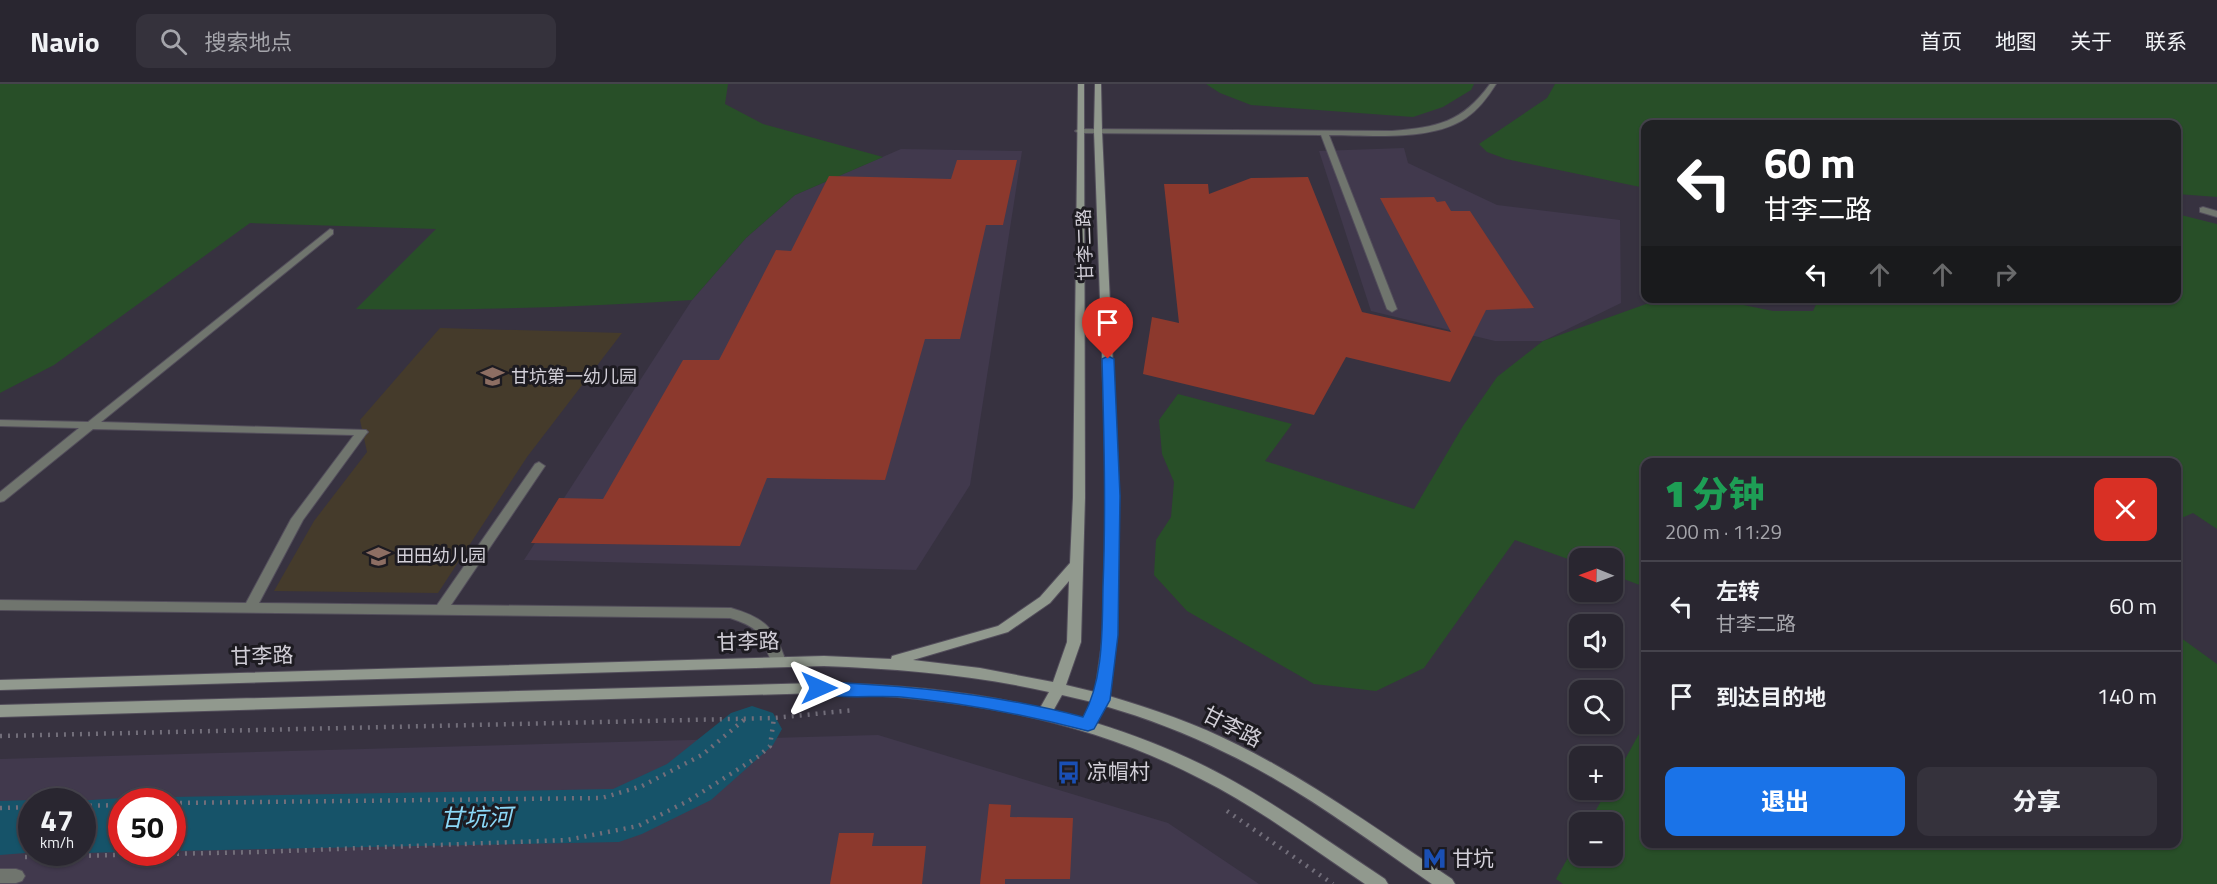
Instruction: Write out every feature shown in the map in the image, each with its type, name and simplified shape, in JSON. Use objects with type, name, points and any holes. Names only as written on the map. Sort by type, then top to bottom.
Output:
[{"type":"main road","name":"甘李二路","points":[[1044,713],[1057,690],[1074,642],[1079,496],[1081,84]]},
{"type":"main road","name":"甘李二路","points":[[1088,724],[1101,700],[1110,635],[1113,496],[1098,84]]},
{"type":"main road","points":[[889,663],[1003,629],[1046,600],[1076,565]]},
{"type":"main road","name":"甘李路","points":[[0,685],[824,661],[934,667],[1101,700],[1179,725],[1233,749],[1284,778],[1446,884]]},
{"type":"main road","points":[[0,711],[843,687],[962,698],[1044,713],[1088,724],[1155,750],[1208,775],[1379,884]]},
{"type":"street","points":[[1079,131],[1392,133],[1458,122],[1482,102],[1493,84]]},
{"type":"street","points":[[1324,132],[1392,309]]},
{"type":"street","points":[[2203,210],[2217,214]]},
{"type":"street","points":[[0,498],[330,232]]},
{"type":"street","points":[[0,423],[362,432],[297,519],[250,606]]},
{"type":"street","points":[[442,608],[539,466]]},
{"type":"street","points":[[0,605],[442,608],[731,613],[756,621],[773,639],[779,662]]},
{"type":"street","points":[[0,876],[16,876],[9,884]]},
{"type":"path","points":[[0,736],[774,718],[862,708]]},
{"type":"path","points":[[186,804],[602,798],[642,786],[702,755],[746,718]]},
{"type":"path","points":[[12,857],[259,852],[567,840],[638,826],[688,801],[759,756],[770,746],[774,718]]},
{"type":"path","points":[[1217,804],[1333,884]]},
{"type":"path","points":[[0,808],[18,807]]},
{"type":"shaded area","points":[[1404,148],[1408,163],[1497,205],[1620,220],[1621,303],[1543,341],[1495,341],[1371,311],[1319,151]]},
{"type":"shaded area","points":[[901,149],[1022,151],[970,485],[916,570],[524,560],[692,300],[746,238],[795,195]]},
{"type":"shaded area","points":[[440,328],[622,333],[527,457],[438,593],[274,591],[314,521],[367,452],[360,420]]},
{"type":"shaded area","points":[[878,735],[1168,823],[1259,884],[0,884],[0,759]]},
{"type":"green space","points":[[0,84],[728,84],[725,104],[763,124],[883,157],[795,195],[746,238],[692,300],[524,308],[356,309],[436,229],[250,223],[54,365],[0,393]]},
{"type":"green space","points":[[1206,84],[1474,84],[1471,90],[1443,107],[1413,117],[1251,105],[1220,93]]},
{"type":"green space","points":[[1555,84],[2217,84],[2217,197],[2181,194],[2181,120],[1641,120],[1641,187],[1506,159],[1487,152],[1479,144],[1547,98]]},
{"type":"green space","points":[[2181,215],[2217,224],[2217,529],[2193,513],[2181,518],[2181,458],[1641,458],[1641,586],[1623,579],[1623,548],[1569,548],[1569,559],[1515,540],[1424,668],[1376,691],[1314,684],[1187,611],[1154,575],[1156,540],[1171,517],[1174,482],[1162,454],[1159,420],[1178,394],[1292,424],[1265,461],[1414,509],[1463,426],[1497,377],[1543,341],[1649,303],[1734,303],[1773,311],[1813,311],[1817,303],[2181,303]]},
{"type":"green space","points":[[2181,638],[2217,664],[2217,884],[1563,884],[1556,879],[1569,856],[1569,866],[1623,866],[1623,812],[1595,812],[1602,800],[1623,800],[1623,763],[1641,730],[1641,848],[2181,848]]},
{"type":"building","points":[[957,160],[1017,160],[1003,225],[986,225],[960,339],[925,339],[885,480],[767,478],[740,546],[531,543],[559,498],[603,499],[683,360],[719,360],[776,250],[791,251],[829,176],[951,179]]},
{"type":"building","points":[[1308,177],[1362,312],[1451,332],[1380,198],[1434,197],[1437,202],[1445,201],[1451,211],[1470,211],[1534,308],[1486,310],[1450,382],[1346,357],[1314,415],[1143,374],[1152,317],[1179,323],[1164,184],[1208,184],[1209,194],[1251,178]]},
{"type":"building","points":[[989,804],[1011,805],[1010,817],[1073,818],[1070,879],[1005,879],[1005,884],[980,884]]},
{"type":"building","points":[[839,833],[874,833],[872,846],[926,846],[922,884],[830,884]]},
{"type":"waterway","name":"甘坑河","points":[[186,824],[619,815],[689,782],[752,729]]},
{"type":"waterway","name":"甘坑河","points":[[96,826],[108,825]]},
{"type":"waterway","name":"甘坑河","points":[[0,828],[18,827]]},
{"type":"place","name":"甘坑第一幼儿园","points":[[493,377]]},
{"type":"place","name":"田田幼儿园","points":[[378,556]]},
{"type":"place","name":"凉帽村","points":[[1069,772]]},
{"type":"place","name":"甘坑","points":[[1434,859]]},
{"type":"route","points":[[819,688],[843,687],[962,698],[1028,709],[1088,724],[1101,700],[1110,635],[1113,496],[1108,359]]}]
